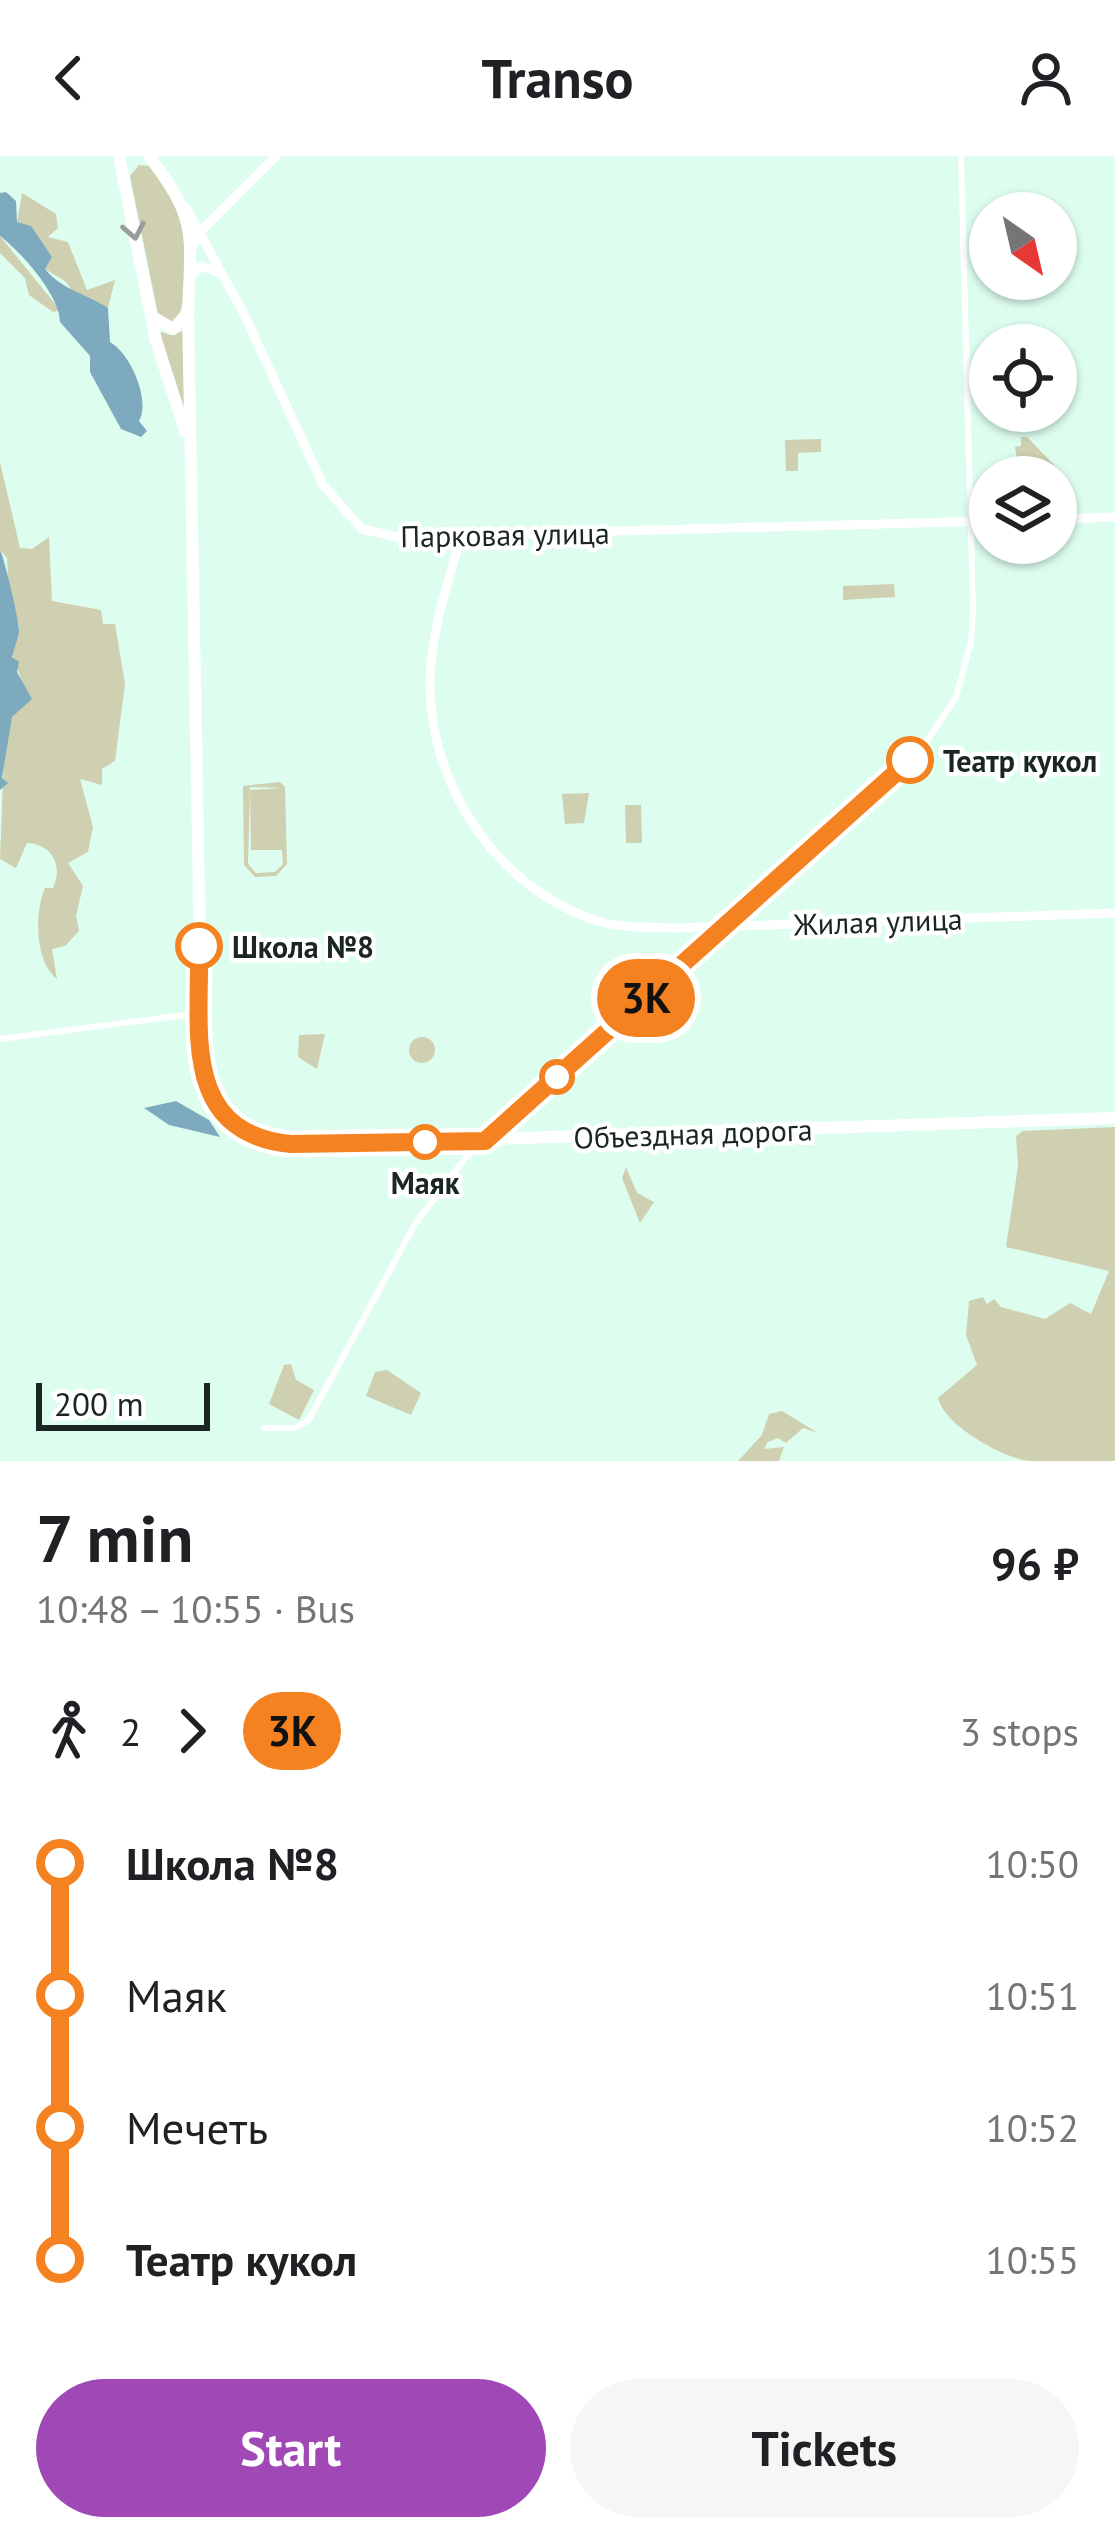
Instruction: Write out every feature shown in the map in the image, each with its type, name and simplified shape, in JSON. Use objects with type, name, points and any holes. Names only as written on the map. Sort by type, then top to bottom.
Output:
[{"type":"main road","points":[[119,156],[149,306],[190,456]]},
{"type":"main road","points":[[149,156],[183,203],[191,250],[190,456]]},
{"type":"main road","points":[[191,250],[200,232],[276,156]]},
{"type":"main road","points":[[124,177],[130,164],[140,159],[159,170]]},
{"type":"main road","name":"Парковая улица","points":[[183,203],[224,277],[305,452],[345,514],[382,536],[969,522]]},
{"type":"main road","points":[[189,279],[205,266],[224,277]]},
{"type":"main road","points":[[149,306],[166,328],[177,327],[188,311]]},
{"type":"main road","name":"Объездная дорога","points":[[190,456],[201,1013],[208,1093],[242,1131],[291,1144],[1115,1118]]},
{"type":"main road","points":[[1077,518],[1115,517]]},
{"type":"main road","name":"Жилая улица","points":[[461,536],[436,631],[430,701],[446,775],[475,827],[512,868],[581,915],[626,926],[724,927],[1115,913]]},
{"type":"street","points":[[961,156],[969,456]]},
{"type":"street","points":[[264,1428],[295,1428],[308,1421],[415,1224],[452,1172],[882,789],[951,707],[971,642],[971,564]]},
{"type":"street","points":[[0,1039],[201,1013]]},
{"type":"green space","points":[[139,165],[149,166],[182,217],[187,283],[172,324],[158,314],[130,176]]},
{"type":"green space","points":[[22,193],[56,214],[58,228],[48,237],[68,242],[87,290],[115,280],[108,308],[80,300],[65,281],[45,269],[17,222]]},
{"type":"green space","points":[[0,236],[60,310],[53,312],[29,295],[25,278],[0,253]]},
{"type":"green space","points":[[158,331],[171,335],[183,331],[185,411]]},
{"type":"green space","points":[[1021,437],[1027,437],[1045,456],[1016,456],[1015,447],[1021,446]]},
{"type":"green space","points":[[821,439],[821,452],[798,453],[798,471],[786,471],[785,440]]},
{"type":"green space","points":[[0,462],[20,548],[32,549],[49,537],[52,601],[101,610],[103,624],[115,624],[125,684],[115,761],[102,769],[102,785],[80,779],[93,827],[88,852],[68,863],[83,886],[76,916],[79,931],[65,946],[52,949],[57,979],[44,961],[38,923],[45,888],[53,888],[56,880],[54,858],[27,843],[16,868],[0,859],[4,752],[12,717],[27,694],[11,652],[19,626],[9,600],[7,558],[0,550]]},
{"type":"green space","points":[[894,584],[895,597],[843,600],[843,586]]},
{"type":"green space","points":[[280,782],[285,787],[287,864],[276,876],[255,877],[244,865],[243,786]],"holes":[[[250,787],[282,788],[250,790],[251,850],[282,850],[283,864],[275,872],[256,873],[248,864]]]},
{"type":"green space","points":[[589,793],[584,823],[565,824],[562,794]]},
{"type":"green space","points":[[625,805],[641,805],[642,843],[626,843]]},
{"type":"green space","points":[[325,1034],[317,1069],[298,1057],[299,1035]]},
{"type":"green space","points":[[422,1037],[435,1050],[422,1063],[409,1050]]},
{"type":"green space","points":[[1115,1127],[1115,1461],[1017,1458],[962,1429],[938,1398],[977,1365],[966,1335],[969,1301],[983,1297],[987,1304],[994,1299],[1001,1307],[1045,1319],[1070,1303],[1091,1314],[1109,1271],[1006,1247],[1018,1166],[1016,1136],[1023,1131]]},
{"type":"green space","points":[[626,1167],[637,1193],[654,1202],[640,1223],[622,1178]]},
{"type":"green space","points":[[291,1364],[296,1380],[314,1390],[299,1420],[269,1404],[284,1365]]},
{"type":"green space","points":[[387,1370],[421,1393],[411,1415],[366,1396],[375,1372]]},
{"type":"green space","points":[[782,1411],[818,1433],[803,1428],[786,1443],[778,1438],[768,1442],[764,1449],[784,1447],[779,1461],[738,1461],[762,1435],[769,1414]]},
{"type":"water","points":[[0,193],[16,201],[17,222],[31,226],[52,257],[45,269],[67,287],[108,308],[110,342],[125,356],[140,390],[139,421],[147,431],[141,437],[121,429],[90,372],[90,356],[60,322],[38,275],[0,236]]},
{"type":"water","points":[[0,550],[19,625],[12,657],[19,662],[17,672],[32,699],[12,717],[2,778],[8,783],[0,790]]},
{"type":"water","points":[[176,1101],[209,1120],[220,1137],[169,1125],[144,1108]]},
{"type":"bus line","name":"3К","points":[[199,946],[203,1075],[216,1108],[242,1131],[291,1144],[485,1141],[910,760]]},
{"type":"place","name":"Театр кукол","points":[[910,760]]},
{"type":"place","name":"Школа №8","points":[[199,946]]},
{"type":"place","name":"Маяк","points":[[425,1142]]}]
